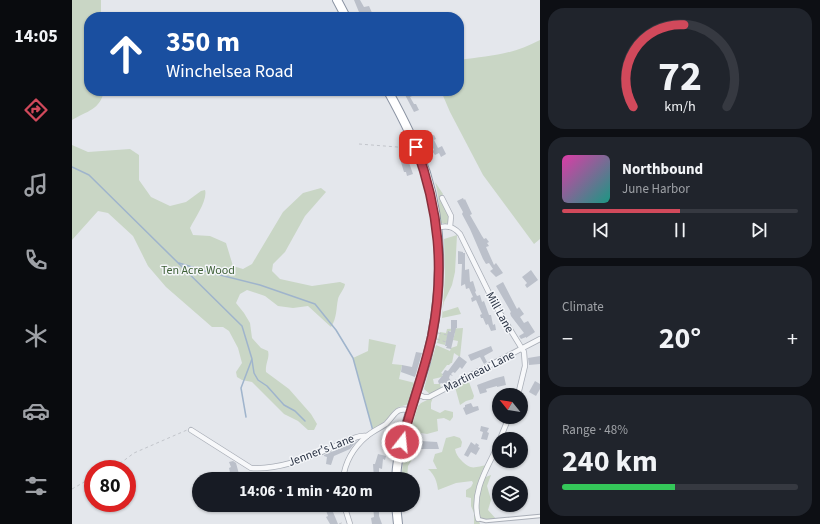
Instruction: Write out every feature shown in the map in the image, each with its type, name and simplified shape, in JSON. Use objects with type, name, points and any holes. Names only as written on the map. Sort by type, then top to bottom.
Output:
[{"type":"highway","points":[[337,0],[343,12]]},
{"type":"highway","points":[[391,96],[407,126],[426,174],[437,228],[439,270],[437,305],[432,336],[417,394],[400,450],[397,472]]},
{"type":"highway","points":[[397,512],[398,524]]},
{"type":"street","points":[[437,228],[450,227],[451,216],[442,198]]},
{"type":"street","name":"Mill Lane","points":[[450,227],[458,232],[494,305],[522,349],[525,356],[525,366],[520,388]]},
{"type":"street","name":"Martineau Lane","points":[[417,394],[424,397],[429,397],[540,339]]},
{"type":"street","points":[[345,472],[351,454],[367,436],[386,424],[398,410],[404,409],[411,411]]},
{"type":"street","name":"Jenner's Lane","points":[[192,430],[251,468],[262,469],[297,461],[360,436],[367,436]]},
{"type":"street","points":[[478,519],[475,509],[477,490],[492,458]]},
{"type":"street","points":[[346,512],[349,522]]},
{"type":"lane","points":[[478,519],[486,521],[540,516]]},
{"type":"path","points":[[359,144],[411,148],[416,147]]},
{"type":"path","points":[[438,333],[448,335]]},
{"type":"path","points":[[437,339],[446,342]]},
{"type":"path","points":[[123,460],[144,448],[185,430],[192,430]]},
{"type":"path","points":[[72,489],[84,482]]},
{"type":"path","points":[[339,524],[349,522]]},
{"type":"green space","points":[[72,0],[101,0],[101,12],[84,12],[84,96],[102,96],[96,106],[72,120]]},
{"type":"green space","points":[[540,40],[540,239],[534,244],[483,175],[443,96],[464,96],[464,59],[510,52]]},
{"type":"green space","name":"Ten Acre Wood","points":[[72,145],[88,152],[130,149],[139,155],[139,180],[151,197],[170,206],[186,202],[201,191],[205,190],[205,199],[190,228],[193,235],[210,236],[226,243],[233,266],[243,269],[252,264],[283,212],[303,193],[321,188],[326,192],[305,216],[285,252],[273,264],[272,271],[280,279],[312,286],[340,282],[345,284],[339,297],[335,317],[331,327],[308,306],[293,308],[278,306],[265,296],[247,290],[240,294],[236,303],[250,323],[252,338],[261,348],[268,351],[266,372],[289,389],[311,414],[317,424],[314,430],[308,430],[298,421],[284,414],[252,382],[242,380],[237,377],[236,372],[242,363],[238,348],[229,331],[223,327],[212,327],[166,287],[148,266],[133,236],[108,213],[98,211],[72,240]]},
{"type":"green space","points":[[435,182],[443,194],[440,198],[448,215],[449,222],[446,224],[441,223]]},
{"type":"green space","points":[[457,235],[455,272],[452,285],[444,302],[443,309],[445,276],[444,239]]},
{"type":"green space","points":[[458,307],[461,314],[442,318],[442,312]]},
{"type":"green space","points":[[463,328],[460,357],[454,353],[452,363],[447,365],[441,373],[443,374],[442,377],[433,379],[434,384],[440,384],[441,388],[430,394],[424,389],[436,345],[450,351],[451,348],[457,346],[458,341],[453,340],[455,333],[449,331],[445,345],[437,343],[440,332],[446,333],[447,329]]},
{"type":"green space","points":[[369,339],[396,345],[392,364],[402,365],[399,379],[415,383],[409,404],[394,410],[387,419],[373,431],[353,358],[368,351]]},
{"type":"green space","points":[[466,381],[469,382],[474,396],[473,399],[460,405],[455,387]]},
{"type":"green space","points":[[433,397],[431,409],[440,413],[445,410],[453,412],[453,417],[450,421],[444,418],[437,419],[438,431],[427,434],[421,433],[413,458],[408,466],[408,472],[402,472],[405,448],[418,406]]},
{"type":"green space","points":[[454,436],[460,438],[462,442],[461,447],[455,449],[458,457],[465,464],[471,467],[489,465],[483,478],[491,475],[487,486],[491,500],[488,510],[497,520],[486,521],[478,519],[480,524],[474,524],[474,513],[471,506],[471,498],[466,497],[466,490],[471,487],[473,483],[472,481],[456,483],[438,490],[435,479],[428,469],[437,469],[433,461],[435,454],[442,452],[446,438]]},
{"type":"building","points":[[354,0],[360,0],[364,7],[369,6],[372,12],[359,12]]},
{"type":"building","points":[[406,96],[412,96],[410,97],[419,110],[414,112]]},
{"type":"building","points":[[434,135],[436,139],[434,140],[438,148],[442,146],[446,154],[441,157],[439,153],[435,155],[432,151],[434,150],[430,141],[428,142],[426,138]]},
{"type":"building","points":[[407,157],[413,174],[407,176],[406,172],[404,172],[400,159]]},
{"type":"building","points":[[463,198],[464,200],[465,199],[472,214],[470,215],[482,236],[489,242],[487,243],[489,246],[486,247],[494,265],[496,263],[503,273],[496,277],[490,271],[493,269],[489,263],[486,264],[483,259],[462,214],[463,212],[457,201]]},
{"type":"building","points":[[458,251],[465,253],[465,270],[469,269],[470,282],[473,281],[477,296],[480,295],[482,302],[484,301],[489,315],[491,315],[493,325],[495,324],[496,330],[491,331],[488,324],[486,325],[483,318],[481,318],[480,315],[482,314],[476,300],[472,302],[471,298],[473,297],[469,288],[466,289],[465,284],[461,286],[462,264],[458,264]]},
{"type":"building","points":[[531,270],[538,280],[527,288],[525,285],[527,283],[522,277]]},
{"type":"building","points":[[503,282],[517,309],[519,307],[524,314],[520,317],[524,323],[528,321],[535,332],[526,338],[521,339],[519,336],[524,333],[511,316],[511,312],[496,286]]},
{"type":"building","points":[[451,320],[457,320],[457,328],[451,349],[446,348],[447,346],[445,346],[448,331],[451,332]]},
{"type":"building","points":[[491,346],[493,351],[484,356],[487,362],[484,364],[480,357],[471,361],[468,355]]},
{"type":"building","points":[[416,352],[422,353],[415,377],[401,372],[402,365],[412,367]]},
{"type":"building","points":[[459,356],[467,362],[462,369],[460,367],[455,373],[453,372],[451,374],[453,376],[450,375],[449,378],[451,381],[444,385],[442,383],[439,384],[438,381],[445,370],[448,371]]},
{"type":"building","points":[[540,356],[540,364],[529,365],[528,358]]},
{"type":"building","points":[[504,376],[506,385],[486,389],[487,392],[480,394],[477,385]]},
{"type":"building","points":[[535,381],[540,384],[540,389],[536,396],[529,392]]},
{"type":"building","points":[[471,403],[473,407],[478,406],[479,410],[466,415],[463,408],[465,405]]},
{"type":"building","points":[[481,426],[489,428],[487,432],[489,433],[487,440],[481,439],[483,432],[480,431]]},
{"type":"building","points":[[357,441],[350,449],[334,456],[331,465],[326,464],[327,457],[324,455]]},
{"type":"building","points":[[421,441],[437,442],[439,449],[420,449]]},
{"type":"building","points":[[471,442],[475,445],[476,443],[479,445],[478,447],[480,448],[476,455],[471,452],[468,457],[464,455]]},
{"type":"building","points":[[378,454],[386,456],[385,460],[383,459],[382,469],[379,468],[379,472],[374,472],[373,464],[375,464]]},
{"type":"building","points":[[233,461],[236,463],[238,472],[230,472],[229,468],[231,467],[229,462]]},
{"type":"building","points":[[327,512],[333,512],[338,524],[330,524],[326,517],[328,516]]},
{"type":"building","points":[[374,512],[379,512],[382,524],[372,524],[371,518],[374,517]]},
{"type":"waterway","points":[[72,167],[89,175],[242,326],[252,359],[241,388],[246,417]]},
{"type":"waterway","points":[[179,263],[260,285],[315,304],[336,330],[353,358],[373,431]]},
{"type":"waterway","points":[[252,360],[254,373],[258,380],[267,386],[284,405],[295,411],[305,421]]},
{"type":"route","points":[[402,442],[426,361],[437,305],[439,259],[437,228],[426,174],[416,147]]}]
